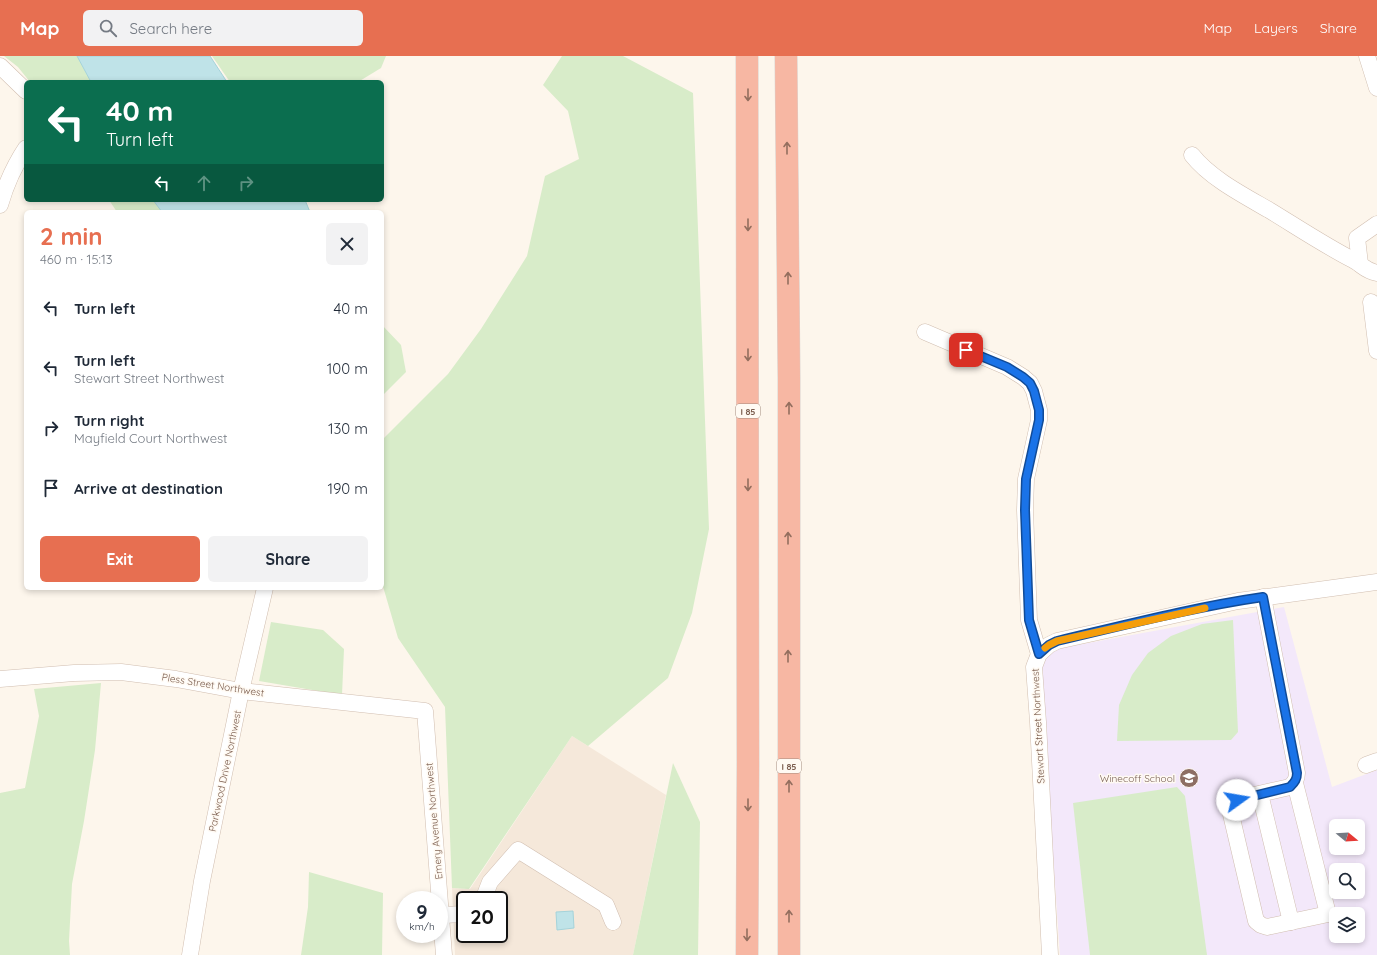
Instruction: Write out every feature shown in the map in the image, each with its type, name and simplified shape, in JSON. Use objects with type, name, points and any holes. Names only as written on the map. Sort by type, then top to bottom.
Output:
[{"type":"highway","name":"I 85","points":[[747,955],[748,56]]},
{"type":"highway","name":"I 85","points":[[786,56],[789,377],[789,955]]},
{"type":"street","points":[[1367,56],[1377,88]]},
{"type":"street","points":[[0,66],[24,89]]},
{"type":"street","points":[[0,205],[16,164],[24,151]]},
{"type":"street","points":[[1192,155],[1200,164],[1232,187],[1338,253],[1360,264],[1367,271],[1377,273]]},
{"type":"street","points":[[1360,264],[1357,238],[1377,224]]},
{"type":"street","points":[[1377,304],[1371,302],[1377,351]]},
{"type":"street","points":[[925,332],[1007,367],[1030,383],[1034,391],[1039,410],[1039,420],[1026,479],[1025,510],[1029,620],[1039,654]]},
{"type":"street","name":"Stewart Street Northwest","points":[[1050,955],[1034,667],[1039,654],[1049,645],[1057,641],[1173,614],[1263,597],[1377,582]]},
{"type":"street","name":"Parkwood Drive Northwest","points":[[190,955],[202,881],[241,691],[265,590]]},
{"type":"street","points":[[1263,597],[1297,778],[1290,787],[1237,800],[1232,803],[1230,810],[1256,921],[1267,927],[1328,914],[1294,783]]},
{"type":"street","name":"Pless Street Northwest","points":[[0,679],[74,673],[121,672],[176,679],[241,691],[425,711]]},
{"type":"street","name":"Emery Avenue Northwest","points":[[425,711],[440,891]]},
{"type":"street","points":[[1260,794],[1291,922]]},
{"type":"street","points":[[486,891],[490,882],[518,850],[606,905],[613,922]]},
{"type":"street","name":"Emery Avenue Northwest","points":[[443,943],[444,955]]},
{"type":"shaded area","name":"Winecoff School","points":[[1284,607],[1332,787],[1377,770],[1377,955],[1060,955],[1040,671],[1048,655],[1061,648]]},
{"type":"shaded area","points":[[572,736],[666,795],[633,955],[455,955],[452,888],[470,889]]},
{"type":"green space","points":[[4,56],[77,56],[90,80],[28,80],[18,67]]},
{"type":"green space","points":[[212,56],[386,56],[381,68],[361,80],[229,80]]},
{"type":"green space","points":[[562,56],[623,56],[693,93],[709,529],[692,613],[668,678],[588,746],[572,736],[469,889],[452,888],[445,707],[398,638],[384,590],[384,438],[448,374],[481,329],[527,256],[545,176],[579,159],[568,111],[543,85]]},
{"type":"green space","points":[[110,202],[154,202],[160,210],[116,210]]},
{"type":"green space","points":[[384,327],[401,345],[406,372],[384,394]]},
{"type":"green space","points":[[1233,620],[1238,732],[1231,740],[1117,741],[1119,705],[1132,675],[1148,653],[1171,636],[1202,624]]},
{"type":"green space","points":[[271,622],[323,630],[344,649],[342,695],[259,681]]},
{"type":"green space","points":[[101,683],[95,750],[72,884],[69,941],[70,955],[0,955],[0,793],[25,788],[39,716],[34,689]]},
{"type":"green space","points":[[673,763],[700,822],[698,955],[633,955]]},
{"type":"green space","points":[[1177,787],[1185,796],[1207,955],[1090,955],[1073,803]]},
{"type":"green space","points":[[309,872],[383,893],[382,955],[301,955],[308,907]]},
{"type":"water","points":[[77,56],[210,56],[226,80],[90,80]]},
{"type":"water","points":[[154,202],[306,202],[309,210],[160,210]]},
{"type":"water","points":[[573,911],[574,928],[557,930],[556,912]]},
{"type":"slow traffic","points":[[1045,648],[1057,641],[1205,608]]},
{"type":"place","name":"Winecoff School","points":[[1189,778]]},
{"type":"route","points":[[966,350],[1007,367],[1023,377],[1030,383],[1034,391],[1039,410],[1039,420],[1026,479],[1025,510],[1029,620],[1039,654],[1049,645],[1057,641],[1185,612],[1263,597],[1297,778],[1290,787],[1237,800]]}]
